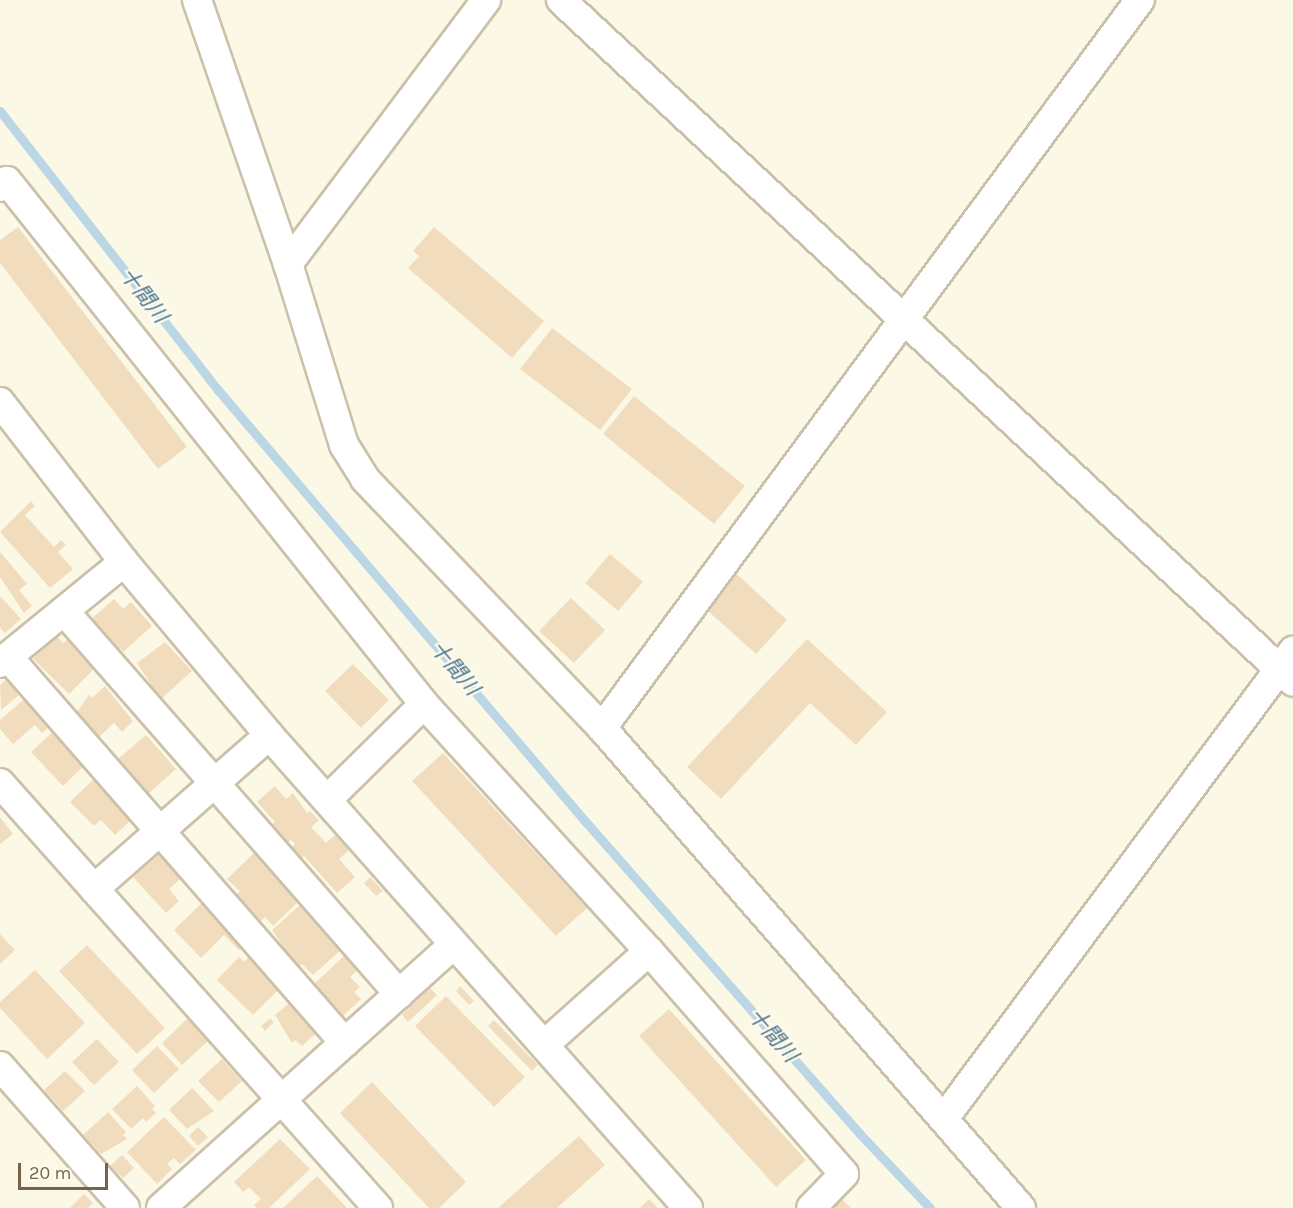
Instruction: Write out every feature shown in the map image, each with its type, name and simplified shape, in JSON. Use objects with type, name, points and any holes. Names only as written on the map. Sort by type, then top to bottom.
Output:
[{"type":"street","points":[[197,0],[288,264],[344,445],[365,479],[602,728],[945,1117],[1022,1208]]},
{"type":"street","points":[[288,264],[486,0]]},
{"type":"street","points":[[561,0],[902,321],[1289,668],[945,1117]]},
{"type":"street","points":[[602,728],[1140,0]]},
{"type":"street","points":[[0,187],[7,181],[424,704],[649,951],[844,1174],[811,1208]]},
{"type":"street","points":[[0,402],[124,562],[269,735],[688,1208]]},
{"type":"street","points":[[124,562],[4,660],[159,830],[345,1043]]},
{"type":"street","points":[[64,611],[399,994]]},
{"type":"street","points":[[327,800],[424,704]]},
{"type":"street","points":[[94,889],[269,735]]},
{"type":"street","points":[[0,783],[378,1208]]},
{"type":"street","points":[[161,1208],[454,944]]},
{"type":"street","points":[[544,1045],[649,951]]},
{"type":"street","points":[[0,1066],[125,1208]]},
{"type":"building","points":[[18,227],[187,447],[158,469],[0,263],[0,240]]},
{"type":"building","points":[[434,227],[544,321],[512,358],[408,268],[419,256],[413,251]]},
{"type":"building","points":[[552,328],[632,389],[600,430],[520,369]]},
{"type":"building","points":[[634,396],[745,486],[714,524],[603,434]]},
{"type":"building","points":[[31,501],[35,506],[25,515],[54,547],[61,540],[66,545],[58,552],[73,569],[50,588],[0,532]]},
{"type":"building","points":[[0,552],[27,584],[19,590],[32,606],[24,613],[0,577]]},
{"type":"building","points":[[610,554],[643,582],[618,611],[585,583]]},
{"type":"building","points":[[729,567],[787,620],[756,654],[697,601]]},
{"type":"building","points":[[0,596],[21,619],[5,633],[0,628]]},
{"type":"building","points":[[571,598],[605,630],[574,663],[539,631]]},
{"type":"building","points":[[114,599],[123,609],[131,602],[152,626],[123,652],[120,648],[117,652],[89,621]]},
{"type":"building","points":[[56,636],[64,643],[68,638],[97,666],[69,694],[33,659]]},
{"type":"building","points":[[807,639],[887,712],[856,745],[810,703],[721,799],[687,767]]},
{"type":"building","points":[[165,642],[192,671],[160,700],[147,686],[150,683],[137,663]]},
{"type":"building","points":[[353,664],[389,700],[361,728],[325,691]]},
{"type":"building","points":[[10,676],[24,691],[1,710],[0,685]]},
{"type":"building","points":[[105,686],[133,721],[122,732],[114,723],[99,737],[76,713],[89,695],[92,698]]},
{"type":"building","points":[[29,695],[53,724],[42,733],[35,725],[13,744],[0,729],[0,720]]},
{"type":"building","points":[[57,728],[88,762],[63,786],[31,752]]},
{"type":"building","points":[[146,735],[176,769],[148,794],[118,759]]},
{"type":"building","points":[[443,753],[587,908],[556,936],[412,781]]},
{"type":"building","points":[[96,777],[134,817],[115,835],[101,820],[94,826],[70,802]]},
{"type":"building","points":[[275,786],[286,799],[293,793],[307,813],[310,811],[319,820],[311,827],[326,843],[335,835],[349,850],[339,859],[355,877],[337,893],[304,856],[297,863],[287,851],[295,844],[291,840],[284,845],[268,827],[275,822],[257,802]]},
{"type":"building","points":[[0,817],[13,834],[0,844]]},
{"type":"building","points":[[163,851],[184,876],[169,889],[179,901],[166,913],[133,877]]},
{"type":"building","points":[[255,852],[300,900],[273,926],[265,917],[261,921],[236,895],[240,891],[227,879]]},
{"type":"building","points":[[370,877],[383,891],[376,896],[364,883]]},
{"type":"building","points":[[204,901],[245,944],[239,950],[224,935],[201,958],[174,930]]},
{"type":"building","points":[[300,905],[341,950],[313,975],[302,964],[297,968],[272,930]]},
{"type":"building","points":[[0,934],[15,950],[0,964]]},
{"type":"building","points":[[87,945],[165,1028],[137,1054],[59,971]]},
{"type":"building","points":[[346,954],[360,968],[350,977],[360,987],[354,992],[361,999],[343,1016],[313,985]]},
{"type":"building","points":[[250,956],[282,986],[253,1015],[217,980],[239,957],[244,962]]},
{"type":"building","points":[[35,970],[85,1023],[47,1059],[0,1008],[0,1002]]},
{"type":"building","points":[[460,986],[474,1001],[469,1005],[456,991]]},
{"type":"building","points":[[430,988],[437,995],[408,1022],[402,1015]]},
{"type":"building","points":[[446,996],[525,1077],[494,1107],[415,1026]]},
{"type":"building","points":[[294,999],[321,1029],[302,1046],[295,1040],[292,1043],[275,1015]]},
{"type":"building","points":[[669,1009],[806,1160],[776,1187],[639,1036]]},
{"type":"building","points":[[188,1018],[209,1040],[182,1065],[162,1043]]},
{"type":"building","points":[[270,1018],[274,1022],[265,1031],[261,1026]]},
{"type":"building","points":[[494,1020],[538,1065],[532,1071],[488,1026]]},
{"type":"building","points":[[97,1039],[119,1062],[94,1085],[72,1062]]},
{"type":"building","points":[[157,1046],[179,1069],[154,1093],[132,1070]]},
{"type":"building","points":[[222,1059],[242,1081],[219,1102],[198,1081]]},
{"type":"building","points":[[65,1071],[85,1091],[63,1111],[44,1090]]},
{"type":"building","points":[[372,1082],[466,1182],[439,1208],[429,1208],[340,1113]]},
{"type":"building","points":[[137,1086],[155,1106],[152,1109],[156,1113],[146,1122],[143,1118],[131,1129],[112,1109]]},
{"type":"building","points":[[192,1088],[214,1111],[187,1129],[169,1110]]},
{"type":"building","points":[[108,1112],[126,1132],[123,1135],[127,1139],[101,1154],[83,1135]]},
{"type":"building","points":[[164,1117],[196,1150],[180,1164],[174,1158],[167,1164],[172,1169],[157,1184],[127,1152]]},
{"type":"building","points":[[198,1127],[208,1137],[198,1146],[189,1136]]},
{"type":"building","points":[[579,1136],[605,1165],[557,1208],[498,1208]]},
{"type":"building","points":[[280,1139],[310,1169],[269,1208],[257,1208],[254,1205],[261,1199],[249,1187],[243,1192],[234,1182]]},
{"type":"building","points":[[122,1155],[134,1168],[123,1178],[110,1166]]},
{"type":"building","points":[[317,1176],[347,1208],[283,1208]]},
{"type":"building","points":[[84,1194],[93,1203],[88,1208],[70,1208]]},
{"type":"building","points":[[841,1198],[851,1208],[831,1208]]},
{"type":"building","points":[[649,1199],[658,1208],[640,1208]]},
{"type":"waterway","name":"十間川","points":[[0,111],[218,390],[585,821],[860,1134],[930,1208]]}]
